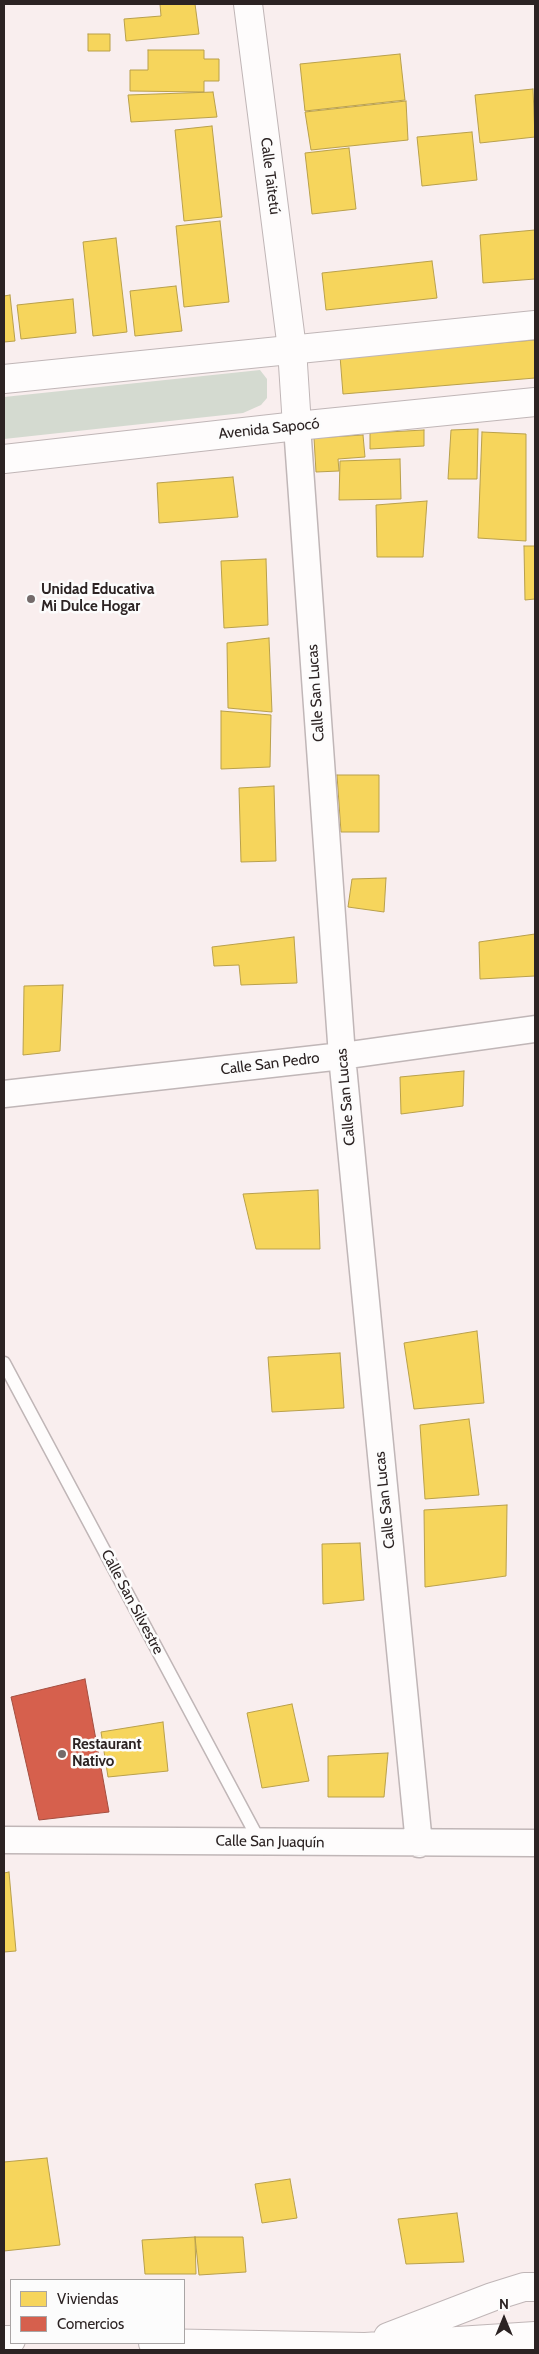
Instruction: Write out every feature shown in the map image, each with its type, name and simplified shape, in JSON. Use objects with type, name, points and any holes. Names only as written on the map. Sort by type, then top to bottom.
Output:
[{"type":"main road","name":"Calle Taitetú","points":[[248,4],[292,349]]},
{"type":"main road","points":[[4,380],[292,349],[535,326]]},
{"type":"main road","name":"Calle San Lucas","points":[[292,349],[297,426]]},
{"type":"main road","name":"Avenida Sapocó","points":[[4,459],[297,426],[535,402]]},
{"type":"main road","points":[[360,2348],[492,2297],[524,2287],[535,2287]]},
{"type":"main road","points":[[185,2344],[360,2348],[535,2336]]},
{"type":"street","name":"Calle San Lucas","points":[[297,426],[342,1056],[419,1844]]},
{"type":"street","name":"Calle San Pedro","points":[[4,1094],[342,1056],[535,1029]]},
{"type":"street","name":"Calle San Juaquín","points":[[4,1840],[419,1844],[535,1843]]},
{"type":"lane","name":"Calle San Silvestre","points":[[4,1363],[260,1842]]},
{"type":"shaded area","points":[[260,370],[267,379],[267,398],[261,405],[243,413],[4,439],[4,397]]},
{"type":"building: Viviendas","points":[[160,4],[195,4],[199,34],[126,41],[124,19],[161,16]]},
{"type":"building: Viviendas","points":[[88,34],[110,34],[110,51],[88,51]]},
{"type":"building: Viviendas","points":[[148,50],[204,50],[204,59],[219,59],[219,81],[204,81],[204,92],[130,91],[130,70],[148,70]]},
{"type":"building: Viviendas","points":[[400,54],[405,100],[305,111],[300,64]]},
{"type":"building: Viviendas","points":[[533,89],[535,137],[480,143],[475,95]]},
{"type":"building: Viviendas","points":[[213,92],[217,117],[131,122],[128,95]]},
{"type":"building: Viviendas","points":[[406,101],[408,140],[311,150],[305,112]]},
{"type":"building: Viviendas","points":[[212,126],[222,217],[184,221],[175,130]]},
{"type":"building: Viviendas","points":[[472,132],[477,180],[422,186],[417,137]]},
{"type":"building: Viviendas","points":[[349,148],[356,209],[312,214],[305,153]]},
{"type":"building: Viviendas","points":[[220,221],[229,302],[184,307],[176,226]]},
{"type":"building: Viviendas","points":[[535,230],[535,279],[483,283],[480,235]]},
{"type":"building: Viviendas","points":[[116,238],[127,332],[93,336],[83,242]]},
{"type":"building: Viviendas","points":[[432,261],[437,298],[326,310],[322,273]]},
{"type":"building: Viviendas","points":[[176,286],[182,331],[135,336],[130,291]]},
{"type":"building: Viviendas","points":[[10,295],[15,341],[4,342],[4,296]]},
{"type":"building: Viviendas","points":[[73,299],[76,333],[21,339],[17,305]]},
{"type":"building: Viviendas","points":[[535,340],[535,378],[343,394],[340,356]]},
{"type":"building: Viviendas","points":[[478,429],[477,479],[448,479],[451,430]]},
{"type":"building: Viviendas","points":[[424,430],[424,446],[370,449],[370,433]]},
{"type":"building: Viviendas","points":[[482,432],[526,434],[526,541],[478,538]]},
{"type":"building: Viviendas","points":[[363,435],[365,457],[338,459],[339,471],[316,472],[314,438]]},
{"type":"building: Viviendas","points":[[400,459],[401,499],[339,500],[340,461]]},
{"type":"building: Viviendas","points":[[233,477],[238,517],[159,523],[157,483]]},
{"type":"building: Viviendas","points":[[427,501],[423,557],[377,557],[376,505]]},
{"type":"building: Viviendas","points":[[524,546],[535,546],[535,599],[525,600]]},
{"type":"building: Viviendas","points":[[266,559],[268,625],[224,628],[221,561]]},
{"type":"building: Viviendas","points":[[269,638],[272,712],[228,708],[227,643]]},
{"type":"building: Viviendas","points":[[221,711],[271,715],[270,767],[221,769]]},
{"type":"building: Viviendas","points":[[337,775],[379,775],[379,832],[341,832]]},
{"type":"building: Viviendas","points":[[274,786],[276,861],[241,862],[239,788]]},
{"type":"building: Viviendas","points":[[386,878],[384,912],[348,907],[352,879]]},
{"type":"building: Viviendas","points":[[535,934],[535,976],[480,979],[479,942]]},
{"type":"building: Viviendas","points":[[294,937],[297,983],[241,985],[239,965],[214,966],[212,947]]},
{"type":"building: Viviendas","points":[[63,985],[60,1051],[23,1055],[24,986]]},
{"type":"building: Viviendas","points":[[464,1071],[463,1106],[401,1114],[400,1077]]},
{"type":"building: Viviendas","points":[[318,1190],[320,1249],[256,1249],[243,1194]]},
{"type":"building: Viviendas","points":[[477,1331],[484,1403],[414,1409],[404,1343]]},
{"type":"building: Viviendas","points":[[340,1353],[344,1408],[272,1412],[268,1357]]},
{"type":"building: Viviendas","points":[[469,1419],[479,1495],[425,1499],[420,1425]]},
{"type":"building: Viviendas","points":[[507,1505],[506,1576],[425,1587],[424,1510]]},
{"type":"building: Viviendas","points":[[360,1543],[364,1600],[323,1604],[322,1544]]},
{"type":"building: Viviendas","points":[[292,1704],[309,1781],[262,1788],[247,1713]]},
{"type":"building: Viviendas","points":[[163,1722],[168,1771],[108,1777],[101,1732]]},
{"type":"building: Viviendas","points":[[388,1753],[384,1797],[328,1797],[328,1756]]},
{"type":"building: Viviendas","points":[[9,1872],[16,1951],[4,1952],[4,1873]]},
{"type":"building: Viviendas","points":[[47,2158],[60,2245],[4,2251],[4,2162]]},
{"type":"building: Viviendas","points":[[290,2179],[297,2218],[262,2223],[255,2184]]},
{"type":"building: Viviendas","points":[[457,2213],[464,2262],[406,2264],[398,2219]]},
{"type":"building: Viviendas","points":[[195,2237],[196,2274],[145,2274],[142,2240]]},
{"type":"building: Viviendas","points":[[195,2237],[243,2237],[246,2272],[199,2275]]},
{"type":"building: Comercios","name":"Restaurant Nativo","points":[[85,1679],[109,1812],[39,1820],[11,1697]]},
{"type":"place","name":"Unidad Educativa Mi Dulce Hogar","points":[[31,599]]},
{"type":"place","name":"Restaurant Nativo","points":[[62,1754]]}]
